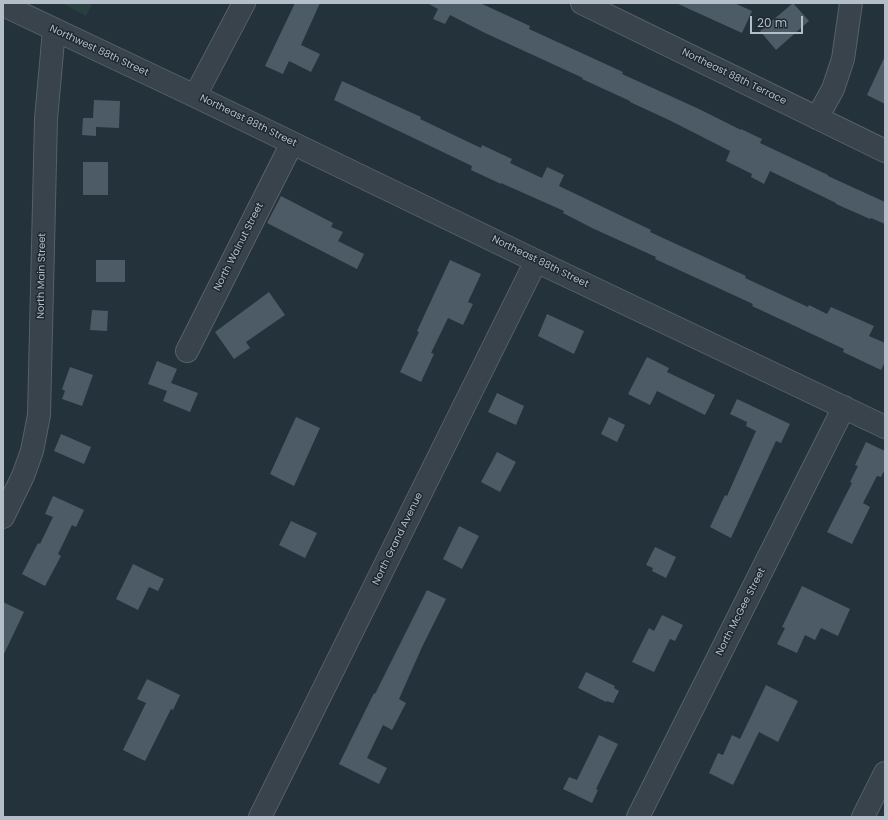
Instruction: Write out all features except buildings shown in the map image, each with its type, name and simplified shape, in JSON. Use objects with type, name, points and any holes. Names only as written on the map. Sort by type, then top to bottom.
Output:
[{"type":"street","points":[[195,96],[244,3]]},
{"type":"street","name":"Northeast 88th Terrace","points":[[582,3],[885,151]]},
{"type":"street","points":[[817,118],[833,89],[843,59],[851,3]]},
{"type":"street","name":"Northwest 88th Street","points":[[3,5],[195,96]]},
{"type":"street","name":"North Main Street","points":[[3,517],[23,476],[32,451],[39,415],[46,119],[54,30]]},
{"type":"street","name":"Northeast 88th Street","points":[[195,96],[885,427]]},
{"type":"street","name":"North Walnut Street","points":[[186,351],[292,143]]},
{"type":"street","name":"North Grand Avenue","points":[[260,817],[536,260]]},
{"type":"street","name":"North McGee Street","points":[[638,817],[844,407]]},
{"type":"street","points":[[863,817],[885,773]]},
{"type":"green space","points":[[62,3],[93,3],[86,16]]}]
